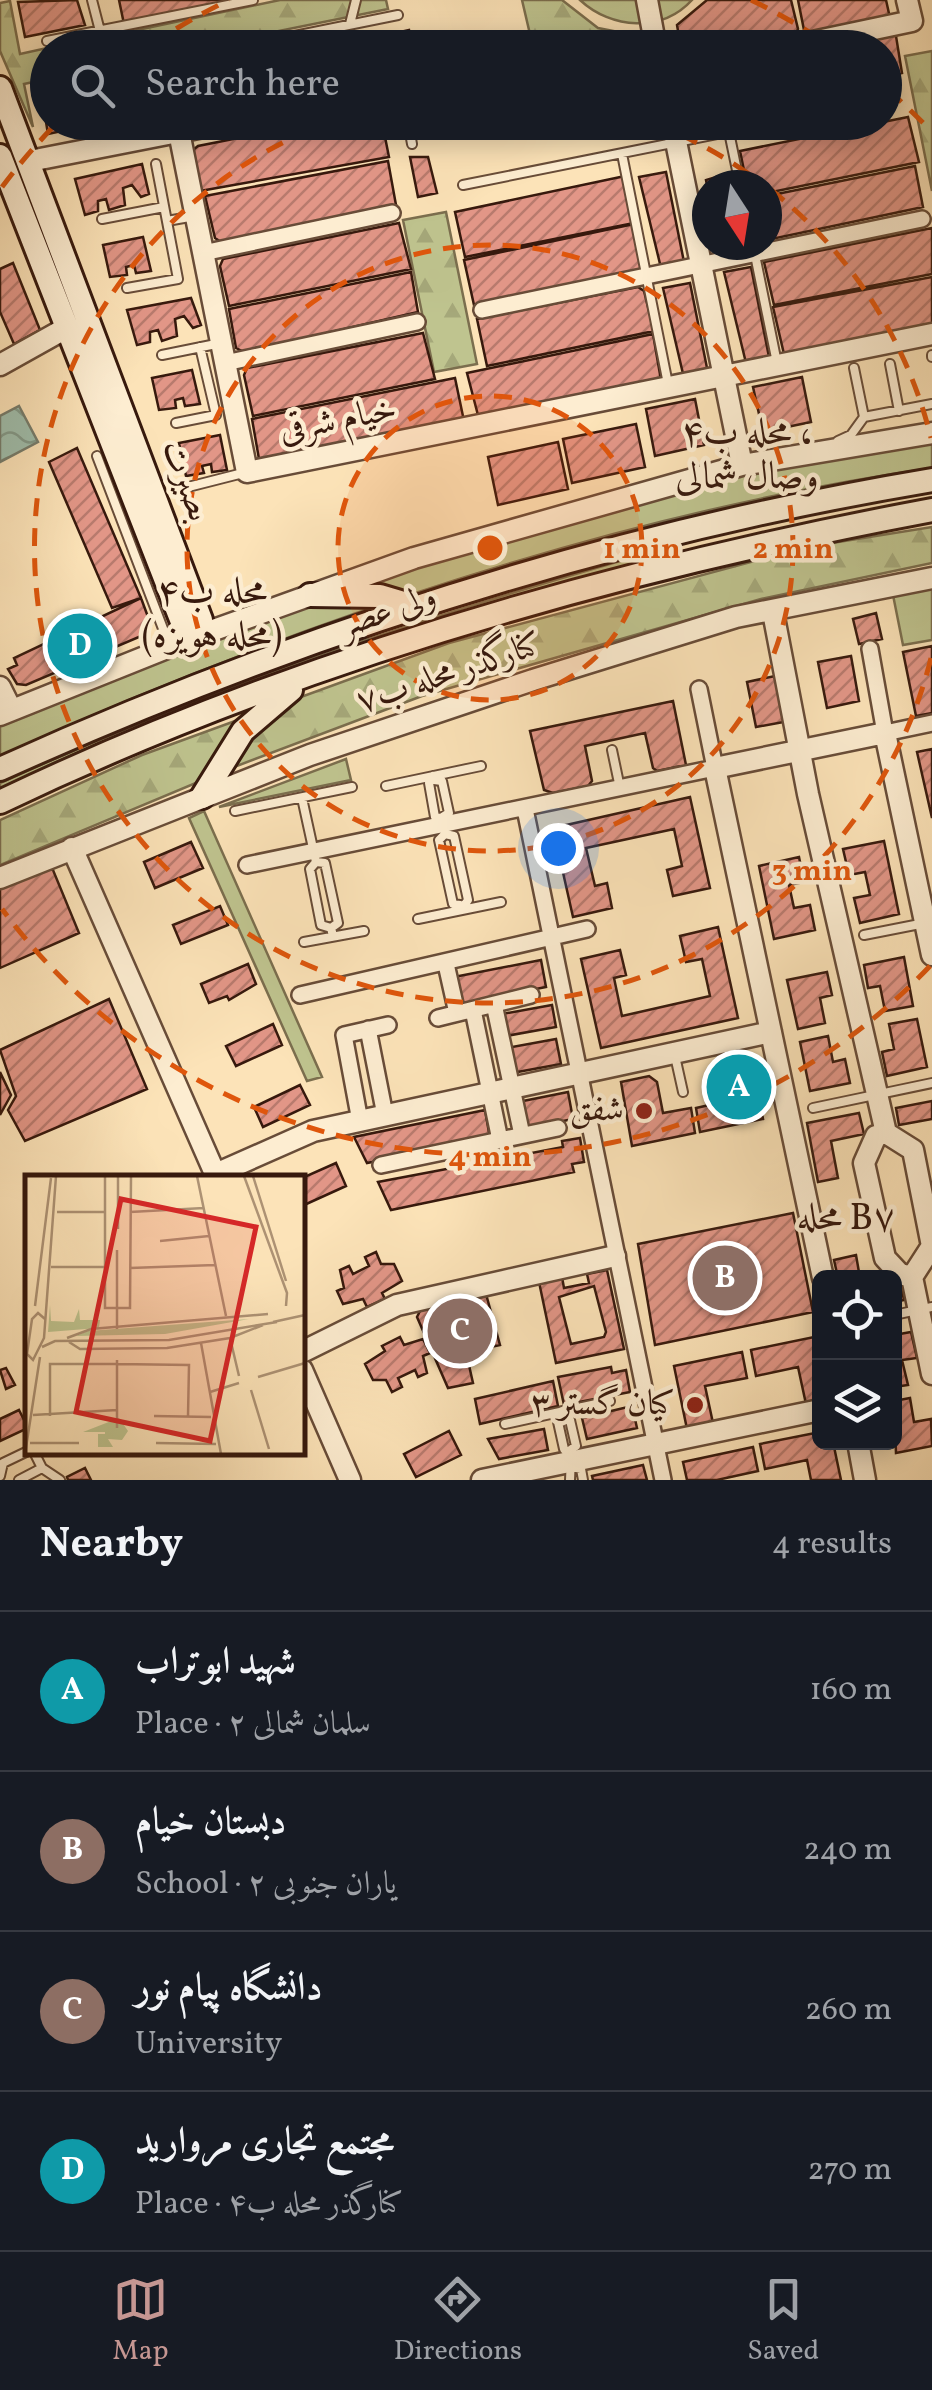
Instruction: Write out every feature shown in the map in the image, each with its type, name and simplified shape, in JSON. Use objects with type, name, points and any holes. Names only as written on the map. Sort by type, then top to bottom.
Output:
[{"type":"main road","name":"بصیرت","points":[[0,88],[30,161],[76,322],[184,627],[197,636]]},
{"type":"main road","name":"بصیرت","points":[[0,156],[76,322]]},
{"type":"main road","name":"ولی عصر","points":[[0,770],[186,690],[417,607],[646,540],[840,496],[932,480]]},
{"type":"main road","name":"ولی عصر","points":[[0,802],[67,770],[307,678],[514,606],[655,570],[932,510]]},
{"type":"main road","points":[[646,540],[655,570]]},
{"type":"main road","points":[[310,594],[380,596],[417,607]]},
{"type":"main road","points":[[202,798],[243,731],[307,678]]},
{"type":"street","points":[[647,0],[653,30]]},
{"type":"street","points":[[869,30],[912,21],[907,0]]},
{"type":"street","points":[[30,161],[98,140]]},
{"type":"street","name":"خیام شرقی","points":[[181,140],[203,253],[215,351],[247,472],[932,334]]},
{"type":"street","points":[[675,140],[742,465]]},
{"type":"street","points":[[203,253],[392,213]]},
{"type":"street","points":[[782,245],[922,219]]},
{"type":"street","points":[[482,310],[720,260]]},
{"type":"street","points":[[0,364],[76,322]]},
{"type":"street","points":[[215,351],[417,322]]},
{"type":"street","points":[[0,687],[5,712],[170,646],[414,558],[742,465],[932,433]]},
{"type":"street","name":"کنارگذر محله ب۷","points":[[0,878],[310,755],[533,680],[736,617],[932,578]]},
{"type":"street","points":[[773,612],[799,749],[886,1133],[913,1150],[932,1246],[912,1276]]},
{"type":"street","points":[[870,648],[885,733],[923,870],[925,923],[932,954]]},
{"type":"street","points":[[700,689],[822,1270]]},
{"type":"street","points":[[247,865],[314,857],[932,723]]},
{"type":"street","points":[[525,809],[663,1480]]},
{"type":"street","points":[[72,848],[217,1175]]},
{"type":"street","points":[[300,995],[587,929]]},
{"type":"street","points":[[446,964],[522,1135]]},
{"type":"street","points":[[438,1018],[531,995]]},
{"type":"street","points":[[494,1004],[501,1090],[500,1140]]},
{"type":"street","points":[[360,1120],[344,1034],[388,1024]]},
{"type":"street","points":[[368,1029],[384,1116]]},
{"type":"street","points":[[219,1175],[313,1131],[771,1032]]},
{"type":"street","points":[[381,1165],[558,1128]]},
{"type":"street","points":[[886,1133],[876,1136],[864,1163],[884,1258],[900,1274],[912,1276]]},
{"type":"street","points":[[305,1351],[397,1305],[615,1256]]},
{"type":"street","points":[[912,1276],[925,1309],[932,1374]]},
{"type":"street","points":[[305,1377],[350,1480]]},
{"type":"street","points":[[482,1480],[812,1412]]},
{"type":"street","points":[[859,1450],[865,1480]]},
{"type":"lane","points":[[92,0],[100,30]]},
{"type":"lane","points":[[105,30],[253,0]]},
{"type":"lane","points":[[350,24],[356,0]]},
{"type":"lane","points":[[321,30],[398,15]]},
{"type":"lane","points":[[411,140],[412,144]]},
{"type":"lane","points":[[463,185],[622,154],[657,140]]},
{"type":"lane","points":[[731,140],[737,170]]},
{"type":"lane","points":[[622,154],[669,388]]},
{"type":"lane","points":[[127,288],[178,279],[156,164]]},
{"type":"lane","points":[[102,218],[164,207]]},
{"type":"lane","points":[[167,222],[196,216]]},
{"type":"lane","points":[[756,260],[778,366]]},
{"type":"lane","points":[[162,355],[215,351],[216,415],[176,423]]},
{"type":"lane","points":[[890,364],[898,411]]},
{"type":"lane","points":[[854,368],[864,418]]},
{"type":"lane","points":[[815,452],[852,435],[864,418],[932,404]]},
{"type":"lane","points":[[96,456],[170,646]]},
{"type":"lane","points":[[192,486],[247,472]]},
{"type":"lane","points":[[612,750],[620,788]]},
{"type":"lane","points":[[386,786],[481,766]]},
{"type":"lane","points":[[434,778],[442,782],[449,814],[439,840],[453,904],[461,908]]},
{"type":"lane","points":[[235,811],[352,787]]},
{"type":"lane","points":[[302,798],[314,857],[310,868],[321,925],[332,932]]},
{"type":"lane","points":[[443,826],[454,836],[468,900],[461,908]]},
{"type":"lane","points":[[314,857],[325,863],[338,923],[332,932]]},
{"type":"lane","points":[[418,919],[501,902]]},
{"type":"lane","points":[[864,936],[925,923]]},
{"type":"lane","points":[[304,942],[332,932],[364,930]]},
{"type":"lane","points":[[674,1052],[683,1092]]},
{"type":"lane","points":[[814,1108],[932,1083]]},
{"type":"lane","points":[[505,1424],[563,1414],[610,1400]]},
{"type":"lane","points":[[563,1414],[570,1420],[576,1446],[568,1471],[570,1480]]},
{"type":"lane","points":[[2,1478],[2,1463],[25,1454]]},
{"type":"lane","points":[[33,1455],[42,1468],[60,1480]]},
{"type":"lane","points":[[571,1459],[581,1469],[583,1480]]},
{"type":"lane","points":[[19,1480],[42,1468]]},
{"type":"green space","points":[[280,0],[386,0],[388,9],[284,30],[138,30]]},
{"type":"green space","points":[[522,0],[562,0],[598,28],[608,30],[529,30]]},
{"type":"green space","points":[[580,0],[692,0],[666,18],[636,23],[606,17]]},
{"type":"green space","points":[[10,1],[20,54],[30,52],[30,83],[24,84],[30,120],[0,51],[0,3]]},
{"type":"green space","points":[[932,51],[932,191],[905,56]]},
{"type":"green space","points":[[446,212],[477,364],[434,372],[403,220]]},
{"type":"green space","points":[[932,440],[932,468],[695,514],[575,544],[457,580],[223,662],[0,756],[0,724],[111,677],[392,571],[733,477]]},
{"type":"green space","points":[[932,527],[932,563],[761,599],[422,696],[234,767],[0,865],[0,820],[142,755],[449,643],[807,547]]},
{"type":"green space","points":[[634,557],[639,559],[639,566],[0,794],[0,783],[233,687],[472,605]]},
{"type":"green space","points":[[932,585],[932,640],[903,645],[893,595]]},
{"type":"green space","points":[[346,759],[351,780],[219,807]]},
{"type":"green space","points":[[204,811],[322,1077],[307,1081],[189,818]]},
{"type":"water","points":[[19,406],[38,442],[0,462],[0,416]]},
{"type":"building","points":[[77,0],[85,25],[30,30],[30,36],[25,37],[18,2]]},
{"type":"building","points":[[119,0],[238,0],[124,24]]},
{"type":"building","points":[[707,0],[791,0],[798,29],[678,30],[677,25]]},
{"type":"building","points":[[798,0],[886,0],[890,18],[827,30],[804,30]]},
{"type":"building","points":[[908,117],[919,162],[782,190],[782,170],[744,170],[740,151],[794,140],[902,140],[902,118]]},
{"type":"building","points":[[228,140],[386,140],[389,157],[200,191],[193,150]]},
{"type":"building","points":[[410,157],[428,157],[437,193],[418,197]]},
{"type":"building","points":[[388,161],[396,205],[221,242],[215,238],[205,196]]},
{"type":"building","points":[[142,164],[149,194],[141,197],[132,185],[123,188],[125,205],[109,210],[106,199],[98,201],[98,211],[85,215],[75,179]]},
{"type":"building","points":[[915,166],[923,207],[782,237],[782,193]]},
{"type":"building","points":[[666,172],[684,262],[661,268],[639,177]]},
{"type":"building","points":[[625,176],[634,223],[465,257],[455,212]]},
{"type":"building","points":[[399,223],[411,269],[229,306],[220,266],[223,259]]},
{"type":"building","points":[[634,224],[643,271],[474,305],[464,260]]},
{"type":"building","points":[[932,228],[932,274],[774,305],[764,262]]},
{"type":"building","points":[[143,237],[151,271],[136,273],[134,265],[126,267],[127,275],[110,277],[103,245]]},
{"type":"building","points":[[13,263],[40,330],[14,344],[0,312],[0,269]]},
{"type":"building","points":[[751,267],[769,357],[746,363],[724,272]]},
{"type":"building","points":[[411,272],[418,312],[244,352],[236,348],[229,309]]},
{"type":"building","points":[[932,277],[932,324],[784,354],[773,307]]},
{"type":"building","points":[[690,283],[708,373],[684,378],[663,288]]},
{"type":"building","points":[[638,287],[644,291],[654,331],[487,366],[477,319]]},
{"type":"building","points":[[191,298],[201,325],[193,328],[184,316],[175,319],[177,336],[162,341],[158,330],[150,332],[150,342],[137,345],[127,310]]},
{"type":"building","points":[[423,333],[435,379],[253,416],[244,375],[247,368]]},
{"type":"building","points":[[653,334],[661,380],[479,419],[467,373]]},
{"type":"building","points":[[192,370],[200,404],[185,406],[183,398],[175,400],[176,408],[159,410],[152,378]]},
{"type":"building","points":[[802,377],[811,422],[763,432],[753,387]]},
{"type":"building","points":[[455,378],[464,421],[259,459],[252,419]]},
{"type":"building","points":[[695,399],[704,445],[655,456],[646,409]]},
{"type":"building","points":[[636,424],[645,467],[572,483],[563,439]]},
{"type":"building","points":[[220,435],[227,470],[212,472],[211,464],[202,466],[204,473],[186,476],[179,443]]},
{"type":"building","points":[[558,442],[568,489],[498,505],[488,457]]},
{"type":"building","points":[[77,448],[141,598],[112,608],[49,462]]},
{"type":"building","points":[[141,598],[151,625],[146,634],[26,685],[17,684],[8,669],[17,665],[14,658]]},
{"type":"building","points":[[876,613],[882,639],[859,644],[853,619]]},
{"type":"building","points":[[932,646],[932,713],[916,716],[903,652]]},
{"type":"building","points":[[851,656],[859,701],[827,708],[818,662]]},
{"type":"building","points":[[780,675],[789,721],[756,727],[747,682]]},
{"type":"building","points":[[673,701],[686,765],[657,771],[653,768],[645,733],[585,746],[592,781],[588,786],[553,793],[544,790],[530,731]]},
{"type":"building","points":[[932,749],[932,818],[917,752]]},
{"type":"building","points":[[690,797],[710,888],[673,896],[667,870],[682,866],[674,829],[586,848],[595,886],[607,883],[612,908],[573,917],[553,828]]},
{"type":"building","points":[[884,841],[899,914],[860,923],[854,898],[870,895],[865,872],[849,875],[843,849]]},
{"type":"building","points":[[191,842],[203,868],[155,888],[144,862]]},
{"type":"building","points":[[799,857],[804,882],[789,885],[794,908],[810,905],[815,930],[774,939],[759,866]]},
{"type":"building","points":[[43,868],[53,870],[79,933],[0,968],[0,889]]},
{"type":"building","points":[[220,906],[228,925],[181,944],[173,925]]},
{"type":"building","points":[[718,927],[738,1018],[601,1048],[581,959],[620,950],[626,975],[614,978],[622,1016],[710,996],[702,959],[686,962],[680,936]]},
{"type":"building","points":[[904,957],[913,1006],[885,1011],[880,986],[868,988],[864,965]]},
{"type":"building","points":[[541,960],[546,987],[460,1004],[454,977]]},
{"type":"building","points":[[248,964],[256,984],[229,1000],[227,996],[209,1003],[201,984]]},
{"type":"building","points":[[827,972],[832,995],[820,998],[825,1023],[798,1029],[787,980]]},
{"type":"building","points":[[109,999],[147,1089],[25,1141],[8,1110],[16,1096],[0,1050]]},
{"type":"building","points":[[552,1005],[556,1027],[506,1036],[502,1014]]},
{"type":"building","points":[[917,1019],[927,1067],[887,1076],[882,1052],[894,1049],[889,1024]]},
{"type":"building","points":[[273,1024],[282,1045],[236,1066],[226,1046]]},
{"type":"building","points":[[828,1036],[833,1062],[845,1059],[850,1083],[810,1091],[800,1042]]},
{"type":"building","points":[[556,1039],[561,1064],[512,1073],[507,1048]]},
{"type":"building","points":[[751,1054],[763,1119],[700,1132],[696,1108],[723,1102],[716,1066]]},
{"type":"building","points":[[0,1072],[11,1095],[0,1115]]},
{"type":"building","name":"شفق","points":[[649,1076],[657,1082],[663,1113],[691,1108],[695,1133],[632,1146],[621,1082]]},
{"type":"building","points":[[300,1085],[310,1105],[263,1127],[254,1107]]},
{"type":"building","points":[[568,1092],[573,1119],[523,1129],[518,1102]]},
{"type":"building","points":[[932,1101],[932,1119],[899,1125],[896,1108]]},
{"type":"building","points":[[485,1110],[490,1138],[367,1163],[354,1137]]},
{"type":"building","points":[[859,1113],[864,1134],[831,1141],[838,1178],[818,1182],[807,1123]]},
{"type":"building","points":[[580,1138],[584,1162],[572,1164],[574,1172],[391,1210],[378,1182],[563,1147],[562,1141]]},
{"type":"building","points":[[336,1163],[346,1186],[305,1205],[305,1177]]},
{"type":"building","points":[[793,1213],[812,1312],[655,1345],[638,1244]]},
{"type":"building","points":[[376,1252],[381,1264],[394,1264],[402,1281],[382,1293],[385,1299],[367,1307],[363,1299],[343,1304],[337,1291],[344,1288],[340,1270],[349,1266],[353,1274],[369,1266],[365,1257]]},
{"type":"building","points":[[856,1255],[859,1270],[836,1270],[834,1260]]},
{"type":"building","points":[[607,1270],[624,1349],[556,1363],[539,1282],[562,1277],[564,1288],[589,1283],[587,1274]],"holes":[[[594,1286],[604,1337],[571,1344],[559,1297]]]},
{"type":"building","points":[[486,1294],[500,1345],[466,1352],[473,1383],[448,1388],[417,1317],[421,1309]]},
{"type":"building","points":[[911,1332],[917,1358],[902,1360],[902,1334]]},
{"type":"building","points":[[400,1337],[404,1345],[423,1339],[430,1353],[423,1356],[427,1373],[418,1377],[415,1370],[398,1378],[402,1387],[392,1392],[386,1380],[373,1380],[365,1364],[385,1351],[382,1346]]},
{"type":"building","points":[[812,1337],[812,1403],[806,1404],[798,1367],[756,1376],[751,1350]]},
{"type":"building","name":"کیان گستر ۳","points":[[742,1352],[747,1378],[705,1386],[713,1423],[687,1429],[674,1366]]},
{"type":"building","points":[[902,1360],[908,1385],[902,1386]]},
{"type":"building","points":[[611,1367],[612,1373],[626,1370],[630,1392],[564,1405],[558,1377]]},
{"type":"building","points":[[6,1368],[15,1385],[6,1389],[0,1370]]},
{"type":"building","points":[[553,1381],[558,1406],[480,1424],[475,1399]]},
{"type":"building","points":[[910,1398],[914,1422],[931,1419],[932,1446],[896,1453],[902,1450],[902,1400]]},
{"type":"building","points":[[632,1406],[637,1428],[587,1439],[582,1418]]},
{"type":"building","points":[[19,1410],[25,1429],[0,1441],[0,1419]]},
{"type":"building","points":[[544,1429],[548,1450],[499,1459],[488,1439]]},
{"type":"building","points":[[449,1431],[461,1455],[416,1477],[404,1454]]},
{"type":"building","points":[[812,1434],[812,1450],[835,1450],[841,1480],[811,1480],[807,1460],[765,1469],[760,1444]]},
{"type":"building","points":[[753,1447],[758,1471],[717,1480],[687,1480],[683,1462]]},
{"type":"building","points":[[643,1465],[647,1480],[593,1480],[592,1476]]},
{"type":"building","points":[[85,1468],[91,1480],[68,1480],[67,1477]]},
{"type":"place","name":"مجتمع تجاری مروارید","points":[[80,646]]},
{"type":"place","name":"شهید ابوتراب","points":[[739,1087]]},
{"type":"place","name":"شفق","points":[[644,1111]]},
{"type":"place","name":"دبستان خیام","points":[[725,1278]]},
{"type":"place","name":"دانشگاه پیام نور","points":[[460,1331]]},
{"type":"place","name":"کیان گستر ۳","points":[[695,1405]]},
{"type":"district","name":"محله ب۴ ، وصال شمالی","points":[[747,456]]},
{"type":"district","name":"محله ب۴ (محله هویزه)","points":[[212,614]]},
{"type":"district","name":"محله B۷","points":[[846,1219]]}]
